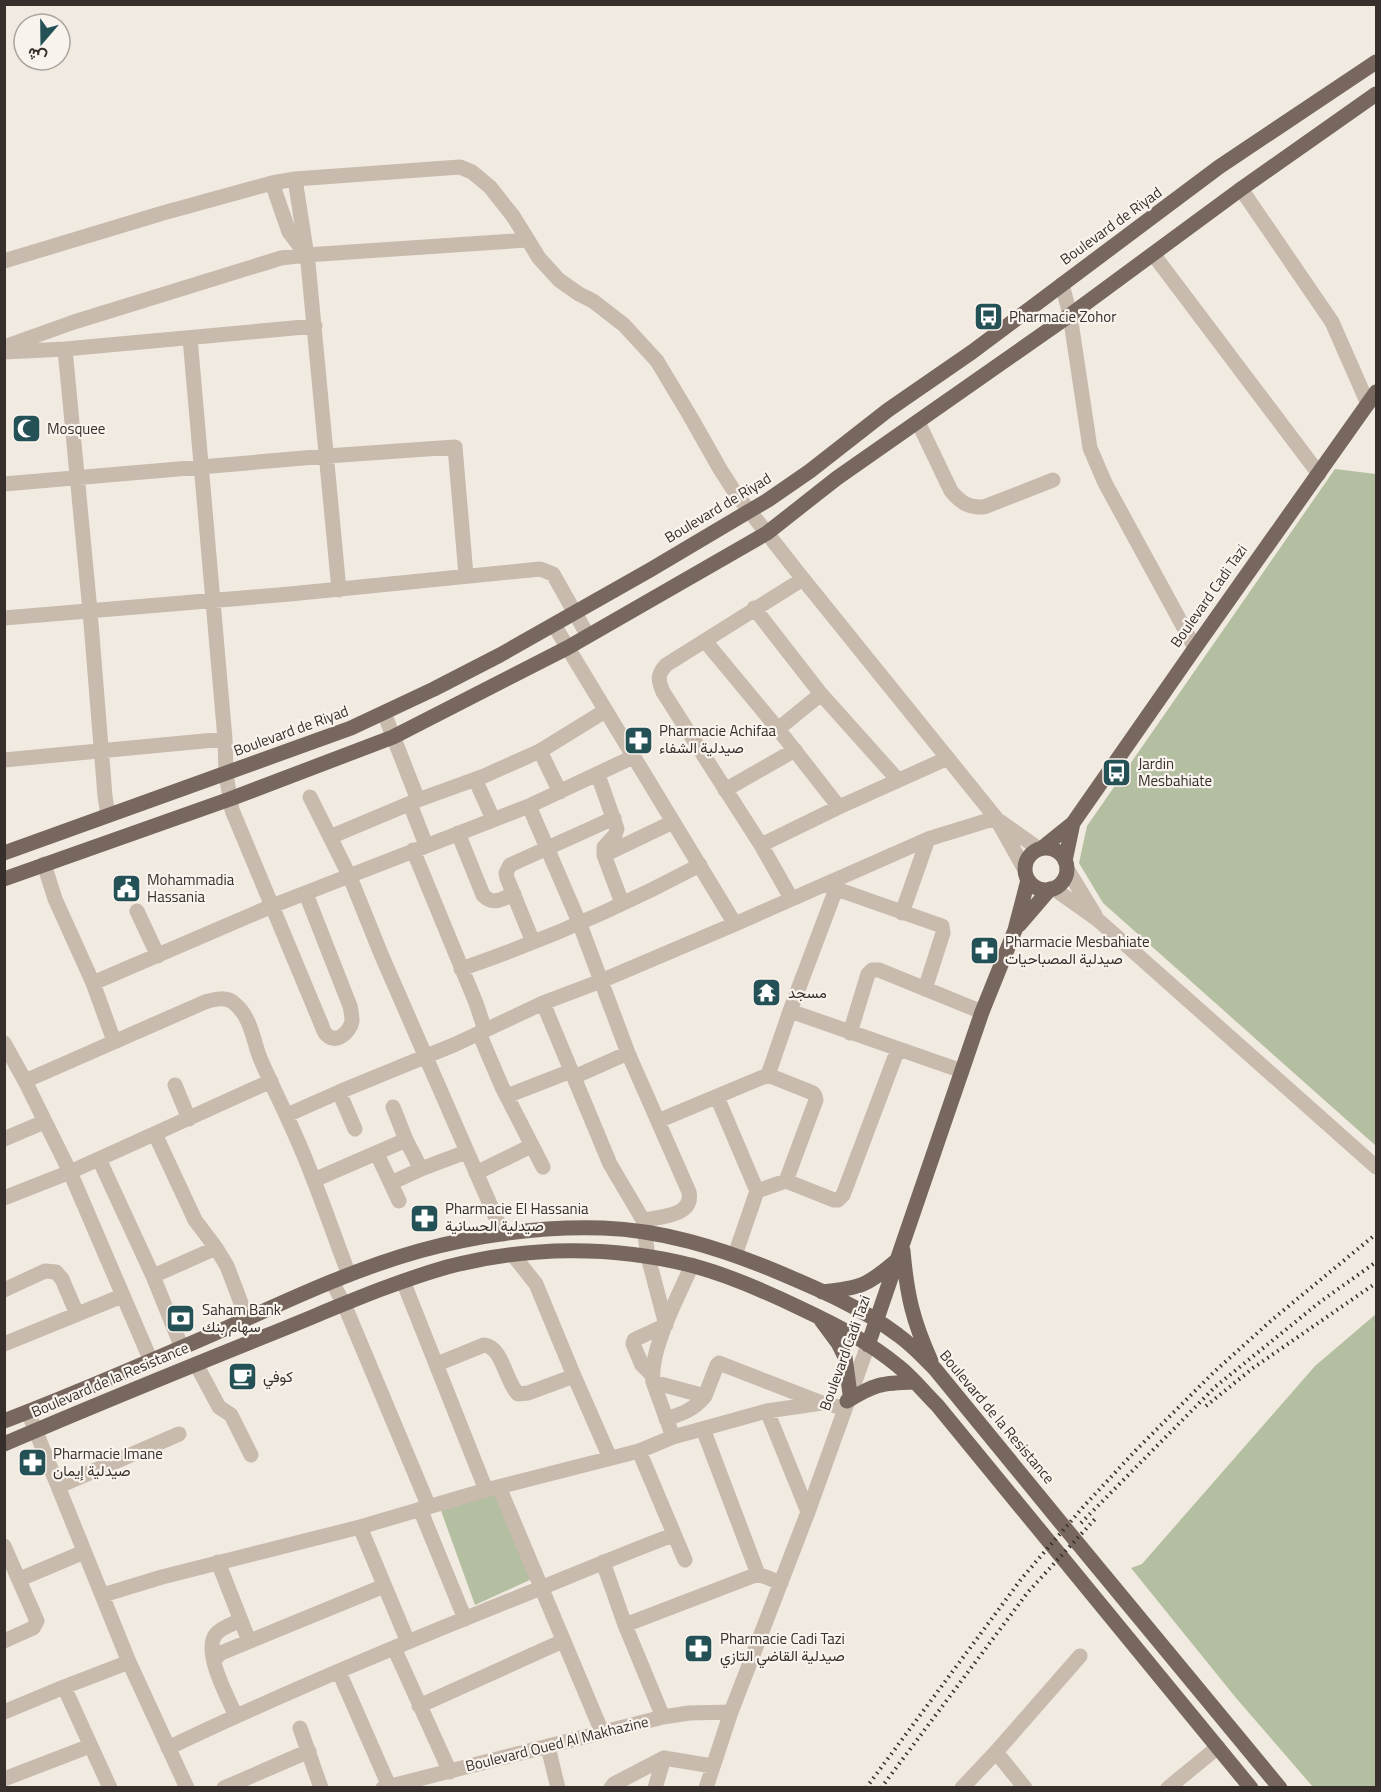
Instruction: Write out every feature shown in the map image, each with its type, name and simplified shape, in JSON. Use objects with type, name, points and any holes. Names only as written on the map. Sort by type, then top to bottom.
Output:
[{"type":"main road","name":"Boulevard de Riyad","points":[[4,853],[351,728],[434,689],[575,613],[750,511],[810,471],[888,410],[955,364],[1219,167],[1377,62]]},
{"type":"main road","points":[[4,879],[230,799],[393,737],[588,636],[766,533],[837,478],[1070,315],[1241,189],[1377,94]]},
{"type":"main road","name":"Boulevard Cadi Tazi","points":[[1040,848],[1073,823],[1372,398]]},
{"type":"main road","name":"Boulevard Cadi Tazi","points":[[1066,865],[1073,823]]},
{"type":"main road","points":[[1040,848],[1056,850],[1062,855],[1066,865],[1063,881],[1052,889],[1038,888],[1026,874],[1026,860],[1040,848]]},
{"type":"main road","name":"Boulevard Cadi Tazi","points":[[868,1345],[982,1012],[1015,930],[1026,874]]},
{"type":"main road","name":"Boulevard Cadi Tazi","points":[[1015,930],[1052,889]]},
{"type":"main road","name":"Boulevard de la Resistance","points":[[5,1421],[182,1348],[349,1275],[418,1251],[503,1234],[555,1229],[644,1226],[735,1255],[822,1292],[898,1335],[935,1369],[1280,1788]]},
{"type":"main road","points":[[902,1244],[911,1310],[935,1369]]},
{"type":"main road","name":"Boulevard de la Resistance","points":[[4,1444],[344,1304],[403,1281],[449,1267],[513,1255],[569,1251],[648,1257],[692,1266],[732,1278],[819,1317],[845,1330],[900,1367],[937,1406],[1251,1788]]},
{"type":"main road","points":[[822,1292],[863,1285],[896,1262]]},
{"type":"main road","points":[[819,1317],[845,1357],[847,1401],[878,1384],[914,1382]]},
{"type":"street","points":[[4,261],[272,183],[295,179],[459,167],[472,172],[490,187],[513,216],[539,258],[560,280],[601,306],[624,325],[657,361],[736,494],[996,818],[1026,874]]},
{"type":"street","points":[[295,179],[315,326],[339,590]]},
{"type":"street","points":[[272,183],[289,232],[306,255]]},
{"type":"street","points":[[1241,189],[1332,322],[1372,398]]},
{"type":"street","points":[[4,347],[186,286],[281,258],[527,240]]},
{"type":"street","points":[[1153,254],[1319,474]]},
{"type":"street","points":[[1062,284],[1070,315],[1090,448],[1105,483],[1195,648]]},
{"type":"street","points":[[4,352],[65,349],[315,326]]},
{"type":"street","points":[[190,338],[225,739],[226,774],[232,810],[327,1035],[340,1038],[351,1024],[350,1006],[306,894]]},
{"type":"street","points":[[65,349],[108,815]]},
{"type":"street","points":[[918,422],[951,491],[966,505],[984,507],[1053,480]]},
{"type":"street","points":[[4,484],[456,447],[466,575]]},
{"type":"street","points":[[4,618],[339,590],[531,569],[553,574],[588,636]]},
{"type":"street","points":[[791,898],[761,845],[663,692],[659,672],[666,665],[802,579]]},
{"type":"street","points":[[754,608],[821,694],[898,780]]},
{"type":"street","points":[[554,625],[735,924]]},
{"type":"street","points":[[705,640],[839,807]]},
{"type":"street","points":[[778,729],[821,694]]},
{"type":"street","points":[[330,837],[540,752],[605,711]]},
{"type":"street","points":[[384,712],[414,802],[419,848],[461,969],[476,1003],[491,1064],[543,1167]]},
{"type":"street","points":[[4,760],[225,739]]},
{"type":"street","points":[[725,790],[795,750]]},
{"type":"street","points":[[540,752],[560,792]]},
{"type":"street","points":[[93,983],[272,906],[529,806],[633,757]]},
{"type":"street","points":[[761,845],[948,758]]},
{"type":"street","points":[[598,775],[617,832],[605,844],[603,855],[622,903]]},
{"type":"street","points":[[475,779],[493,819]]},
{"type":"street","points":[[310,797],[350,877],[363,913],[503,1234]]},
{"type":"street","points":[[529,806],[579,922],[628,1053],[689,1192],[690,1202],[686,1208],[644,1226]]},
{"type":"street","points":[[533,942],[507,878],[507,869],[510,865],[547,847],[614,818]]},
{"type":"street","points":[[287,1115],[427,1057],[543,1003],[601,981],[791,898],[831,887],[928,839],[996,818]]},
{"type":"street","points":[[996,818],[1040,848]]},
{"type":"street","points":[[603,855],[673,822]]},
{"type":"street","points":[[458,833],[487,900],[495,902],[514,894]]},
{"type":"street","points":[[902,913],[928,839]]},
{"type":"street","points":[[44,864],[55,899],[93,983],[114,1041]]},
{"type":"street","points":[[461,969],[579,922],[647,892],[699,865]]},
{"type":"street","points":[[1066,865],[1098,920]]},
{"type":"street","points":[[831,887],[935,923],[944,929],[925,989]]},
{"type":"street","points":[[768,1075],[831,887]]},
{"type":"street","points":[[1052,889],[1098,920],[1377,1167]]},
{"type":"street","points":[[137,911],[158,956]]},
{"type":"street","points":[[850,1033],[868,974],[872,970],[879,970],[982,1012]]},
{"type":"street","points":[[25,1081],[205,1002],[225,999],[234,1003],[244,1014],[287,1115],[349,1275]]},
{"type":"street","points":[[543,1003],[610,1164],[644,1226],[648,1257],[666,1325]]},
{"type":"street","points":[[790,1011],[962,1071]]},
{"type":"street","points":[[4,1043],[70,1173],[151,1361]]},
{"type":"street","points":[[757,1191],[786,1181],[834,1200],[838,1200],[843,1195],[898,1049]]},
{"type":"street","points":[[507,1096],[628,1053]]},
{"type":"street","points":[[658,1121],[768,1075],[813,1093],[816,1100],[786,1181]]},
{"type":"street","points":[[4,1198],[70,1173],[271,1081]]},
{"type":"street","points":[[175,1084],[189,1119]]},
{"type":"street","points":[[339,1092],[355,1129]]},
{"type":"street","points":[[717,1096],[757,1191],[735,1255]]},
{"type":"street","points":[[393,1107],[420,1169]]},
{"type":"street","points":[[4,1139],[44,1122]]},
{"type":"street","points":[[155,1134],[195,1220],[227,1266],[248,1319]]},
{"type":"street","points":[[314,1180],[406,1140]]},
{"type":"street","points":[[476,1173],[531,1146]]},
{"type":"street","points":[[391,1183],[420,1169],[466,1152]]},
{"type":"street","points":[[377,1154],[399,1201]]},
{"type":"street","points":[[99,1159],[153,1276],[182,1348]]},
{"type":"street","points":[[153,1276],[216,1248]]},
{"type":"street","points":[[513,1255],[536,1284],[610,1458]]},
{"type":"street","points":[[653,1378],[657,1353],[666,1325],[692,1266]]},
{"type":"street","points":[[5,1289],[45,1271],[56,1272],[62,1279],[77,1314]]},
{"type":"street","points":[[403,1281],[492,1489],[541,1588],[602,1732]]},
{"type":"street","points":[[332,1282],[344,1304],[465,1619]]},
{"type":"street","points":[[4,1344],[122,1296]]},
{"type":"street","points":[[666,1325],[638,1338],[633,1344],[642,1365],[653,1378],[673,1437]]},
{"type":"street","points":[[437,1364],[484,1345],[495,1350],[511,1386],[518,1394],[528,1393],[574,1376]]},
{"type":"street","name":"Boulevard Cadi Tazi","points":[[706,1788],[868,1345]]},
{"type":"street","points":[[666,1419],[699,1405],[719,1363],[822,1403]]},
{"type":"street","points":[[196,1364],[219,1407],[231,1415],[251,1455]]},
{"type":"street","points":[[653,1378],[705,1396]]},
{"type":"street","points":[[103,1595],[218,1562],[360,1527],[639,1450],[673,1437],[767,1411],[847,1401]]},
{"type":"street","points":[[767,1411],[808,1512]]},
{"type":"street","points":[[28,1412],[129,1662],[187,1788]]},
{"type":"street","points":[[703,1429],[758,1574]]},
{"type":"street","points":[[59,1486],[179,1434]]},
{"type":"street","points":[[639,1450],[685,1560]]},
{"type":"street","points":[[360,1527],[384,1586],[419,1706],[450,1772]]},
{"type":"street","points":[[168,1748],[401,1645],[673,1535]]},
{"type":"street","points":[[4,1546],[36,1618],[33,1628],[4,1641]]},
{"type":"street","points":[[20,1579],[84,1552]]},
{"type":"street","points":[[218,1562],[249,1641]]},
{"type":"street","points":[[603,1562],[625,1625],[663,1717]]},
{"type":"street","points":[[625,1625],[758,1574],[781,1583]]},
{"type":"street","points":[[214,1660],[221,1653],[384,1586]]},
{"type":"street","points":[[236,1716],[216,1672],[212,1644],[219,1631],[241,1620]]},
{"type":"street","points":[[419,1706],[563,1641]]},
{"type":"street","points":[[962,1788],[1080,1656]]},
{"type":"street","points":[[4,1712],[129,1662]]},
{"type":"street","points":[[339,1672],[386,1787]]},
{"type":"street","points":[[64,1687],[110,1788]]},
{"type":"street","name":"Boulevard Oued Al Makhazine","points":[[386,1787],[663,1717],[689,1713],[732,1712]]},
{"type":"street","points":[[300,1728],[321,1788]]},
{"type":"street","points":[[4,1779],[90,1746]]},
{"type":"street","points":[[548,1747],[557,1787]]},
{"type":"street","points":[[1168,1788],[1218,1747]]},
{"type":"street","points":[[224,1788],[309,1750]]},
{"type":"street","points":[[996,1752],[1025,1788]]},
{"type":"street","points":[[611,1788],[614,1784],[664,1758],[712,1767]]},
{"type":"street","points":[[655,1788],[664,1758]]},
{"type":"green space","points":[[1335,469],[1376,474],[1376,1146],[1103,903],[1079,863],[1087,826]]},
{"type":"green space","points":[[1376,1314],[1376,1787],[1313,1787],[1236,1698],[1131,1568],[1142,1564],[1315,1366]]},
{"type":"green space","points":[[500,1492],[534,1578],[475,1605],[440,1508]]},
{"type":"railway","points":[[866,1788],[1022,1578],[1084,1506],[1215,1371],[1273,1319],[1376,1234]]},
{"type":"railway","points":[[1081,1523],[1215,1387],[1320,1302],[1376,1262]]},
{"type":"railway","points":[[1206,1406],[1253,1368],[1376,1283]]},
{"type":"railway","points":[[881,1788],[1028,1592],[1095,1519]]},
{"type":"place","name":"Pharmacie Zohor","points":[[988,317]]},
{"type":"place","name":"Mosquee","points":[[26,429]]},
{"type":"place","name":"Pharmacie Achifaa صيدلية الشفاء","points":[[638,740]]},
{"type":"place","name":"Jardin Mesbahiate","points":[[1117,773]]},
{"type":"place","name":"Mohammadia Hassania","points":[[126,889]]},
{"type":"place","name":"Pharmacie Mesbahiate صيدلية المصباحيات","points":[[984,951]]},
{"type":"place","name":"مسجد","points":[[767,993]]},
{"type":"place","name":"Pharmacie El Hassania صيدلية الحسانية","points":[[424,1218]]},
{"type":"place","name":"Saham Bank سهام بنك","points":[[181,1319]]},
{"type":"place","name":"كوفي","points":[[242,1377]]},
{"type":"place","name":"Pharmacie Imane صيدلية إيمان","points":[[32,1463]]},
{"type":"place","name":"Pharmacie Cadi Tazi صيدلية القاضي التازي","points":[[699,1648]]}]
